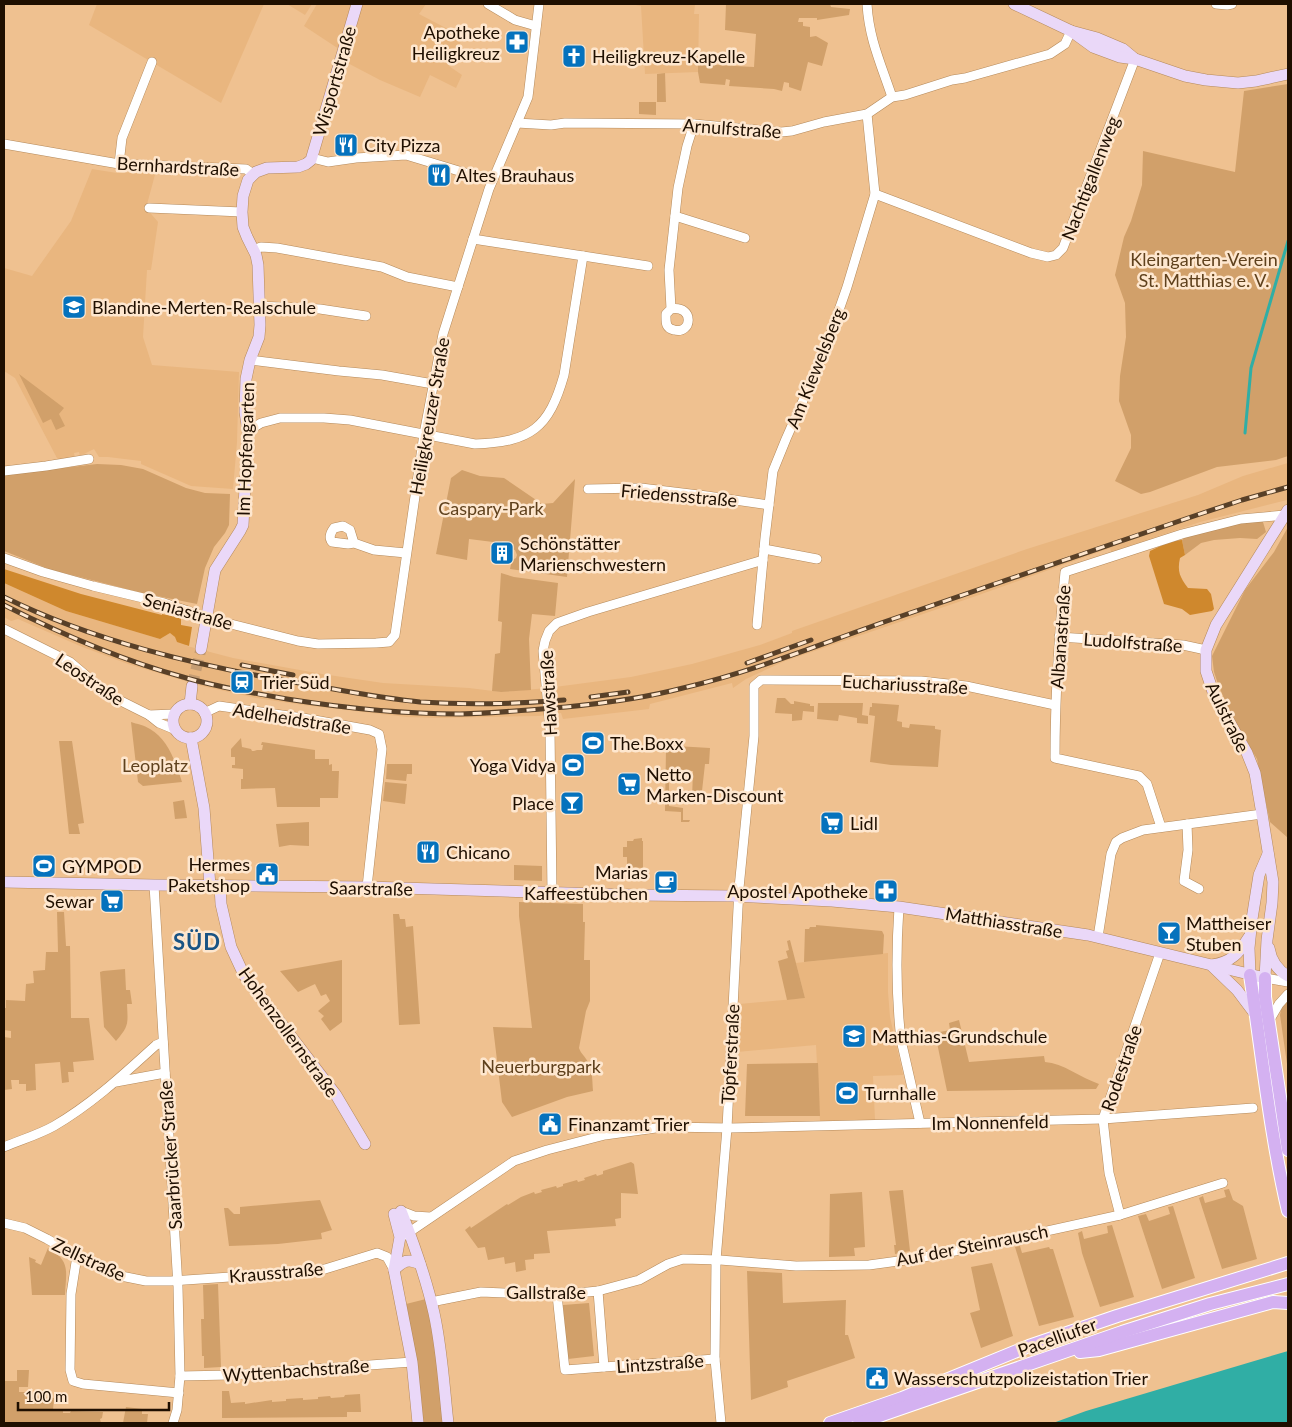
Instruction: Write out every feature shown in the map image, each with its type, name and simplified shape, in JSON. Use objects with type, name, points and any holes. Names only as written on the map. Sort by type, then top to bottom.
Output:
[{"type":"main road","points":[[1250,975],[1287,1201]]},
{"type":"main road","points":[[1264,978],[1265,997],[1286,1125],[1288,1150]]},
{"type":"main road","name":"Pacelliufer","points":[[830,1423],[902,1398],[1029,1346],[1117,1316],[1288,1263]]},
{"type":"main road","name":"Pacelliufer","points":[[859,1423],[1122,1332],[1210,1304],[1288,1284]]},
{"type":"main road","points":[[1057,1355],[1099,1350],[1273,1302],[1288,1303]]},
{"type":"street","name":"Wisportstraße","points":[[312,158],[357,4]]},
{"type":"street","points":[[488,4],[514,20],[536,26]]},
{"type":"street","name":"Heiligkreuzer Straße","points":[[376,644],[389,642],[395,635],[424,434],[447,321],[492,180],[528,97],[539,4]]},
{"type":"street","points":[[867,4],[868,21],[874,47],[892,97]]},
{"type":"street","points":[[1014,4],[1071,31],[1097,38],[1124,49],[1135,59],[1185,76],[1218,82],[1238,82],[1256,81],[1288,74]]},
{"type":"street","points":[[1216,4],[1229,4]]},
{"type":"street","name":"Arnulfstraße","points":[[517,123],[552,125],[565,123],[694,124],[781,132],[792,131],[824,122],[867,114],[892,97],[1050,54],[1065,44],[1071,31]]},
{"type":"street","name":"Nachtigallenweg","points":[[874,194],[1018,248],[1048,257],[1056,255],[1063,248],[1135,59]]},
{"type":"street","points":[[119,164],[122,138],[152,62]]},
{"type":"street","name":"Am Kiewelsberg","points":[[757,625],[773,471],[824,353],[847,287],[874,194],[867,114]]},
{"type":"street","points":[[671,309],[668,270],[678,188],[694,124]]},
{"type":"street","name":"Bernhardstraße","points":[[4,144],[119,164],[246,169],[254,174],[263,169],[302,166],[312,158],[328,162],[406,155],[492,180]]},
{"type":"street","name":"Im Hopfengarten","points":[[201,649],[215,570],[242,525],[248,431],[245,412],[246,379],[250,360],[259,337],[259,306],[258,264],[245,232],[242,212],[245,188],[248,180],[254,174]]},
{"type":"street","points":[[149,208],[242,212]]},
{"type":"street","points":[[675,216],[745,238]]},
{"type":"street","points":[[473,239],[648,266]]},
{"type":"street","points":[[253,250],[261,247],[277,248],[382,267],[407,277],[458,287]]},
{"type":"street","points":[[248,431],[280,418],[324,418],[350,420],[475,444],[508,442],[528,433],[544,421],[558,393],[564,375],[583,256]]},
{"type":"street","points":[[259,306],[320,309],[366,316]]},
{"type":"street","name":"Im Hopfengarten","points":[[250,360],[339,372],[382,374],[433,384]]},
{"type":"street","points":[[4,471],[89,459]]},
{"type":"street","name":"Friedensstraße","points":[[588,490],[641,488],[769,505]]},
{"type":"street","name":"Albanastraße","points":[[1161,827],[1147,784],[1139,776],[1055,758],[1055,705],[1065,572],[1182,534],[1241,519],[1287,512]]},
{"type":"street","name":"Aulstraße","points":[[1264,978],[1273,882],[1262,814],[1254,773],[1247,753],[1214,695],[1206,670],[1206,650],[1216,625],[1287,512]]},
{"type":"street","points":[[354,542],[374,550],[406,553]]},
{"type":"street","points":[[764,549],[817,559]]},
{"type":"street","name":"Seniastraße","points":[[4,558],[43,572],[164,603],[206,617],[298,641],[318,644],[376,644]]},
{"type":"street","name":"Hawstraße","points":[[552,892],[550,730],[543,651],[549,631],[557,623],[588,612],[763,560]]},
{"type":"street","name":"Leostraße","points":[[4,629],[70,662],[109,695],[149,715],[159,723],[176,730]]},
{"type":"street","name":"Ludolfstraße","points":[[1059,637],[1183,645],[1206,650]]},
{"type":"street","name":"Euchariusstraße","points":[[754,686],[761,680],[921,681],[966,686],[1055,705]]},
{"type":"street","points":[[190,704],[192,686]]},
{"type":"street","name":"Töpferstraße","points":[[721,1423],[715,1359],[716,1260],[727,1128],[738,896],[754,736],[754,686]]},
{"type":"street","points":[[190,704],[198,706],[204,713],[206,724],[204,729],[201,733],[191,738],[185,737],[173,725],[174,714],[180,707],[190,704]]},
{"type":"street","name":"Adelheidstraße","points":[[204,713],[220,706],[303,718],[370,730],[379,734],[382,748],[367,887]]},
{"type":"street","name":"Leostraße","points":[[149,715],[174,714]]},
{"type":"street","name":"Hohenzollernstraße","points":[[191,738],[204,808],[215,886],[231,947],[244,975],[336,1095],[365,1144]]},
{"type":"street","points":[[1098,938],[1111,854],[1116,842],[1143,830],[1262,814]]},
{"type":"street","points":[[1187,824],[1188,850],[1184,881],[1199,889]]},
{"type":"street","points":[[1250,975],[1250,935],[1259,875],[1268,854]]},
{"type":"street","name":"Saarstraße","points":[[4,882],[154,886],[367,887],[738,896]]},
{"type":"street","name":"Saarbrücker Straße","points":[[154,886],[177,1281],[180,1376],[177,1410],[173,1423]]},
{"type":"street","name":"Matthiasstraße","points":[[738,896],[816,899],[899,907],[1022,924],[1098,938],[1264,978]]},
{"type":"street","points":[[899,907],[897,979],[900,1028],[920,1123]]},
{"type":"street","points":[[1210,965],[1223,962],[1235,956],[1250,935]]},
{"type":"street","points":[[1267,940],[1273,961],[1288,976]]},
{"type":"street","name":"Rodestraße","points":[[1120,1215],[1109,1173],[1103,1119],[1160,952]]},
{"type":"street","points":[[1210,965],[1237,990],[1256,1014]]},
{"type":"street","points":[[1264,978],[1288,982]]},
{"type":"street","points":[[1269,1021],[1279,1004],[1288,994]]},
{"type":"street","points":[[4,1146],[52,1127],[85,1106],[115,1082],[156,1044],[163,1042]]},
{"type":"street","points":[[115,1082],[165,1072]]},
{"type":"street","name":"Im Nonnenfeld","points":[[404,1235],[514,1161],[547,1150],[605,1136],[663,1127],[727,1128],[1103,1119],[1252,1108]]},
{"type":"street","name":"Auf der Steinrausch","points":[[716,1260],[796,1266],[869,1265],[914,1259],[1120,1215],[1222,1183]]},
{"type":"street","points":[[430,1217],[397,1213],[404,1235],[420,1264],[434,1313],[448,1423]]},
{"type":"street","name":"Zellstraße","points":[[4,1223],[25,1228],[116,1275],[146,1281],[177,1281]]},
{"type":"street","points":[[404,1235],[394,1270],[412,1362],[418,1423]]},
{"type":"street","name":"Krausstraße","points":[[177,1281],[306,1272],[325,1269],[377,1253],[387,1257],[394,1270]]},
{"type":"street","points":[[77,1256],[71,1294],[70,1370],[73,1381],[83,1384],[179,1393]]},
{"type":"street","name":"Gallstraße","points":[[431,1302],[481,1292],[557,1295],[598,1291],[639,1280],[668,1264],[683,1259],[716,1260]]},
{"type":"street","points":[[394,1270],[405,1260],[420,1264]]},
{"type":"street","name":"Lintzstraße","points":[[598,1291],[604,1367]]},
{"type":"street","name":"Lintzstraße","points":[[557,1295],[565,1370],[715,1359]]},
{"type":"street","name":"Wyttenbachstraße","points":[[180,1376],[230,1375],[412,1362]]},
{"type":"shaded area","points":[[97,4],[264,4],[221,103],[89,25]]},
{"type":"shaded area","points":[[287,4],[312,4],[305,15]]},
{"type":"shaded area","points":[[317,4],[426,4],[419,14],[463,37],[449,66],[462,75],[456,88],[430,75],[420,97],[380,80],[340,59],[342,51],[304,26]]},
{"type":"shaded area","points":[[630,4],[695,4],[694,14],[699,14],[698,72],[645,74],[641,6]]},
{"type":"shaded area","name":"Blandine-Merten-Realschule","points":[[92,169],[117,173],[156,171],[146,208],[158,222],[151,270],[147,270],[143,337],[152,365],[239,372],[237,442],[233,489],[191,486],[141,464],[141,461],[99,457],[94,449],[80,456],[79,452],[74,453],[75,458],[58,460],[15,378],[4,371],[4,268],[32,276],[71,221]]},
{"type":"shaded area","points":[[1288,463],[1287,500],[1200,522],[1111,552],[1110,548],[785,661],[746,679],[733,688],[732,683],[650,704],[649,709],[563,719],[561,713],[539,716],[439,718],[407,717],[303,705],[256,698],[202,686],[128,664],[80,646],[18,619],[11,621],[4,617],[4,583],[66,611],[160,639],[170,633],[187,646],[233,658],[383,683],[469,688],[501,692],[547,688],[631,677],[692,664],[760,645],[792,633],[792,631],[1027,549],[1198,495],[1243,476]]},
{"type":"shaded area","points":[[1182,540],[1185,555],[1180,558],[1179,563],[1181,577],[1188,588],[1207,589],[1211,594],[1214,609],[1212,611],[1190,615],[1182,609],[1164,604],[1149,556],[1150,551],[1171,541]]},
{"type":"shaded area","points":[[4,569],[81,594],[162,615],[181,618],[181,625],[192,627],[189,646],[177,642],[170,633],[160,639],[66,611],[4,583]]},
{"type":"shaded area","name":"Matthias-Grundschule","points":[[888,953],[890,1017],[903,1075],[873,1076],[875,1120],[820,1121],[816,1045],[737,1052],[739,1004],[805,998],[796,963]]},
{"type":"green space","points":[[726,4],[830,4],[831,7],[850,9],[849,15],[817,20],[817,18],[799,18],[798,22],[803,22],[803,26],[810,27],[810,37],[816,36],[828,43],[822,66],[808,62],[801,91],[789,87],[789,83],[784,82],[782,91],[729,86],[730,80],[726,79],[725,85],[700,83],[698,64],[754,67],[756,34],[725,30]]},
{"type":"green space","points":[[665,73],[666,102],[657,102],[657,74]]},
{"type":"green space","name":"Kleingarten-Verein St. Matthias e. V.","points":[[1288,84],[1288,456],[1276,460],[1217,467],[1141,494],[1115,481],[1131,448],[1131,435],[1119,401],[1120,376],[1126,337],[1125,303],[1115,275],[1124,237],[1142,185],[1143,151],[1235,172],[1244,91]]},
{"type":"green space","points":[[639,102],[656,102],[656,115],[639,114]]},
{"type":"green space","points":[[19,374],[64,408],[59,414],[65,426],[56,430],[51,419],[43,423]]},
{"type":"green space","points":[[97,464],[121,465],[143,469],[186,488],[205,493],[230,494],[229,525],[214,547],[205,568],[197,604],[142,593],[49,569],[4,551],[4,475]]},
{"type":"green space","name":"Caspary-Park","points":[[462,470],[480,476],[504,478],[542,504],[553,503],[575,479],[567,577],[510,569],[512,560],[517,555],[515,550],[510,549],[508,542],[502,541],[501,543],[469,539],[467,560],[436,554],[451,478]]},
{"type":"green space","points":[[1257,520],[1263,522],[1266,532],[1257,539],[1214,540],[1201,543],[1185,555],[1182,540],[1188,535]]},
{"type":"green space","points":[[1288,527],[1288,838],[1270,822],[1257,759],[1231,715],[1214,672],[1212,656],[1245,590],[1274,552]]},
{"type":"green space","points":[[501,573],[514,577],[558,583],[555,616],[532,614],[529,639],[531,690],[492,691],[495,654],[500,653],[502,622],[498,621]]},
{"type":"green space","points":[[777,698],[785,698],[791,704],[794,704],[794,701],[810,704],[810,706],[814,706],[814,712],[803,711],[802,720],[792,721],[792,714],[775,713]]},
{"type":"green space","points":[[818,703],[863,703],[862,715],[868,716],[868,724],[857,723],[857,718],[839,715],[838,721],[817,719]]},
{"type":"green space","points":[[872,703],[899,705],[897,721],[902,722],[902,727],[909,728],[910,724],[935,726],[935,729],[941,730],[938,767],[870,762],[875,716],[869,715]]},
{"type":"green space","name":"Leoplatz","points":[[131,722],[148,728],[162,739],[174,760],[182,782],[143,786],[138,782]]},
{"type":"green space","points":[[241,738],[242,747],[252,751],[262,750],[262,742],[315,750],[315,759],[329,759],[329,765],[332,764],[332,771],[339,771],[338,798],[320,798],[320,807],[277,807],[275,788],[241,789],[243,769],[232,768],[232,765],[235,765],[235,757],[231,757],[231,749]]},
{"type":"green space","points":[[59,741],[72,741],[84,823],[78,824],[80,834],[69,834]]},
{"type":"green space","points":[[676,746],[710,748],[709,764],[705,764],[701,800],[692,799],[693,771],[669,770],[669,806],[683,808],[683,820],[690,820],[689,822],[681,822],[681,812],[665,811],[666,749],[676,750]]},
{"type":"green space","points":[[387,764],[412,764],[412,774],[407,774],[406,781],[386,779]]},
{"type":"green space","points":[[385,782],[407,784],[405,804],[383,801]]},
{"type":"green space","points":[[184,800],[187,818],[175,819],[173,802]]},
{"type":"green space","points":[[309,822],[309,846],[290,845],[279,847],[276,824]]},
{"type":"green space","points":[[642,838],[643,868],[627,867],[627,857],[623,857],[623,847],[627,847],[627,841]]},
{"type":"green space","points":[[514,865],[542,866],[542,881],[514,880]]},
{"type":"green space","name":"Neuerburgpark","points":[[519,902],[583,904],[583,922],[585,922],[584,960],[590,960],[590,1001],[586,1011],[579,1048],[591,1069],[593,1091],[567,1097],[512,1117],[502,1102],[493,1027],[532,1028]]},
{"type":"green space","points":[[57,912],[64,912],[66,946],[70,946],[71,1018],[89,1018],[94,1060],[73,1062],[74,1072],[68,1072],[69,1082],[62,1083],[60,1062],[35,1064],[36,1090],[26,1091],[26,1084],[19,1084],[19,1080],[11,1080],[12,1089],[4,1090],[4,1037],[11,1038],[11,1031],[4,1030],[6,1000],[25,1001],[26,984],[34,983],[33,971],[45,970],[46,952],[58,952]]},
{"type":"green space","points":[[393,914],[399,914],[400,919],[405,919],[406,927],[413,926],[420,1024],[399,1025]]},
{"type":"green space","points":[[816,925],[882,931],[884,935],[883,954],[804,962],[805,929],[816,927]]},
{"type":"green space","points":[[790,940],[805,998],[787,1000],[778,961],[788,958],[786,951],[789,950],[787,941]]},
{"type":"green space","points":[[342,960],[342,1022],[330,1031],[321,1019],[324,1016],[318,1011],[330,1001],[326,994],[321,996],[315,984],[298,992],[280,971]]},
{"type":"green space","points":[[125,969],[126,990],[130,990],[132,1004],[127,1004],[127,1024],[116,1041],[104,1027],[100,972]]},
{"type":"green space","points":[[1288,1001],[1288,1071],[1280,1015],[1282,1005]]},
{"type":"green space","points":[[959,1020],[969,1062],[1044,1056],[1045,1062],[1058,1065],[1099,1084],[1096,1089],[947,1091],[935,1033],[950,1030],[949,1023]]},
{"type":"green space","points":[[818,1063],[820,1116],[745,1116],[747,1064]]},
{"type":"green space","points":[[631,1162],[634,1164],[638,1194],[621,1193],[621,1218],[615,1219],[616,1226],[547,1231],[550,1253],[534,1254],[534,1259],[525,1260],[526,1270],[516,1272],[515,1262],[505,1264],[504,1257],[488,1260],[485,1247],[478,1248],[465,1230],[521,1197],[534,1192],[535,1194],[542,1192],[541,1190],[556,1186],[557,1188],[577,1180],[578,1182],[585,1180],[584,1178],[603,1174],[603,1171]]},
{"type":"green space","points":[[1229,1189],[1233,1200],[1243,1206],[1257,1259],[1222,1269],[1199,1198],[1203,1196],[1205,1203],[1226,1197],[1224,1190]]},
{"type":"green space","points":[[903,1190],[910,1251],[895,1254],[894,1245],[896,1245],[889,1191]]},
{"type":"green space","points":[[862,1192],[865,1247],[854,1248],[855,1256],[829,1257],[830,1194]]},
{"type":"green space","points":[[320,1200],[332,1230],[321,1233],[322,1239],[278,1244],[229,1246],[224,1208],[228,1208],[234,1214],[240,1214],[240,1207]]},
{"type":"green space","points":[[1173,1206],[1195,1278],[1162,1289],[1138,1216],[1146,1214],[1149,1221],[1170,1214],[1168,1207]]},
{"type":"green space","points":[[1112,1225],[1134,1297],[1100,1307],[1082,1253],[1078,1233],[1082,1231],[1084,1239],[1108,1233],[1107,1226]]},
{"type":"green space","points":[[1020,1246],[1022,1253],[1049,1247],[1053,1249],[1074,1317],[1039,1326],[1015,1247]]},
{"type":"green space","points":[[48,1248],[64,1262],[66,1273],[65,1295],[32,1295],[29,1257],[41,1265]]},
{"type":"green space","points":[[992,1263],[1013,1336],[981,1348],[970,1313],[980,1310],[971,1267]]},
{"type":"green space","points":[[747,1271],[782,1273],[783,1303],[846,1300],[845,1335],[848,1335],[855,1358],[787,1381],[788,1387],[751,1400]]},
{"type":"green space","points":[[218,1284],[221,1367],[204,1368],[201,1319],[204,1319],[203,1285]]},
{"type":"green space","points":[[426,1299],[437,1359],[443,1423],[423,1423],[406,1304]]},
{"type":"green space","points":[[589,1303],[594,1356],[568,1359],[563,1305]]},
{"type":"green space","points":[[17,1370],[29,1370],[28,1387],[19,1387],[19,1392],[30,1392],[31,1396],[54,1398],[53,1410],[63,1411],[63,1413],[70,1413],[71,1411],[103,1412],[100,1419],[101,1423],[4,1423],[4,1381],[17,1381]]},
{"type":"green space","points":[[222,1391],[229,1391],[231,1403],[245,1402],[245,1404],[272,1400],[272,1402],[286,1401],[286,1399],[318,1399],[318,1397],[330,1396],[331,1398],[360,1394],[361,1412],[347,1412],[347,1417],[222,1418]]},
{"type":"green space","points":[[126,1407],[142,1409],[142,1414],[148,1414],[147,1423],[123,1423]]},
{"type":"water","points":[[1288,1351],[1288,1423],[1053,1423],[1086,1411]]},
{"type":"waterway","points":[[1245,433],[1251,368],[1288,241]]},
{"type":"tunnel","points":[[192,686],[201,649]]},
{"type":"railway","points":[[4,605],[69,636],[137,663],[222,687],[308,702],[395,712],[473,714],[566,707],[654,695],[709,682],[785,658],[1158,528],[1288,487]]},
{"type":"railway","points":[[4,597],[38,613],[109,639],[145,650],[256,675],[372,696],[420,702],[492,704],[564,700]]},
{"type":"railway","points":[[747,663],[811,640]]},
{"type":"railway","points":[[242,665],[293,675]]},
{"type":"railway","points":[[591,697],[628,692]]},
{"type":"place","name":"Apotheke Heiligkreuz","points":[[517,42]]},
{"type":"place","name":"Heiligkreuz-Kapelle","points":[[574,56]]},
{"type":"place","name":"City Pizza","points":[[346,145]]},
{"type":"place","name":"Altes Brauhaus","points":[[439,175]]},
{"type":"place","name":"Blandine-Merten-Realschule","points":[[74,307]]},
{"type":"place","name":"Schönstätter Marienschwestern","points":[[502,553]]},
{"type":"place","name":"Trier Süd","points":[[242,682]]},
{"type":"place","name":"The.Boxx","points":[[593,743]]},
{"type":"place","name":"Yoga Vidya","points":[[573,765]]},
{"type":"place","name":"Netto Marken-Discount","points":[[629,784]]},
{"type":"place","name":"Place","points":[[572,803]]},
{"type":"place","name":"Lidl","points":[[832,823]]},
{"type":"place","name":"Chicano","points":[[428,852]]},
{"type":"place","name":"GYMPOD","points":[[44,866]]},
{"type":"place","name":"Hermes Paketshop","points":[[267,874]]},
{"type":"place","name":"Marias Kaffeestübchen","points":[[666,882]]},
{"type":"place","name":"Apostel Apotheke","points":[[886,891]]},
{"type":"place","name":"Sewar","points":[[112,901]]},
{"type":"place","name":"Mattheiser Stuben","points":[[1169,933]]},
{"type":"place","name":"Matthias-Grundschule","points":[[854,1036]]},
{"type":"place","name":"Turnhalle","points":[[847,1093]]},
{"type":"place","name":"Finanzamt Trier","points":[[550,1124]]},
{"type":"place","name":"Wasserschutzpolizeistation Trier","points":[[877,1378]]},
{"type":"district","name":"SÜD","points":[[197,941]]}]
